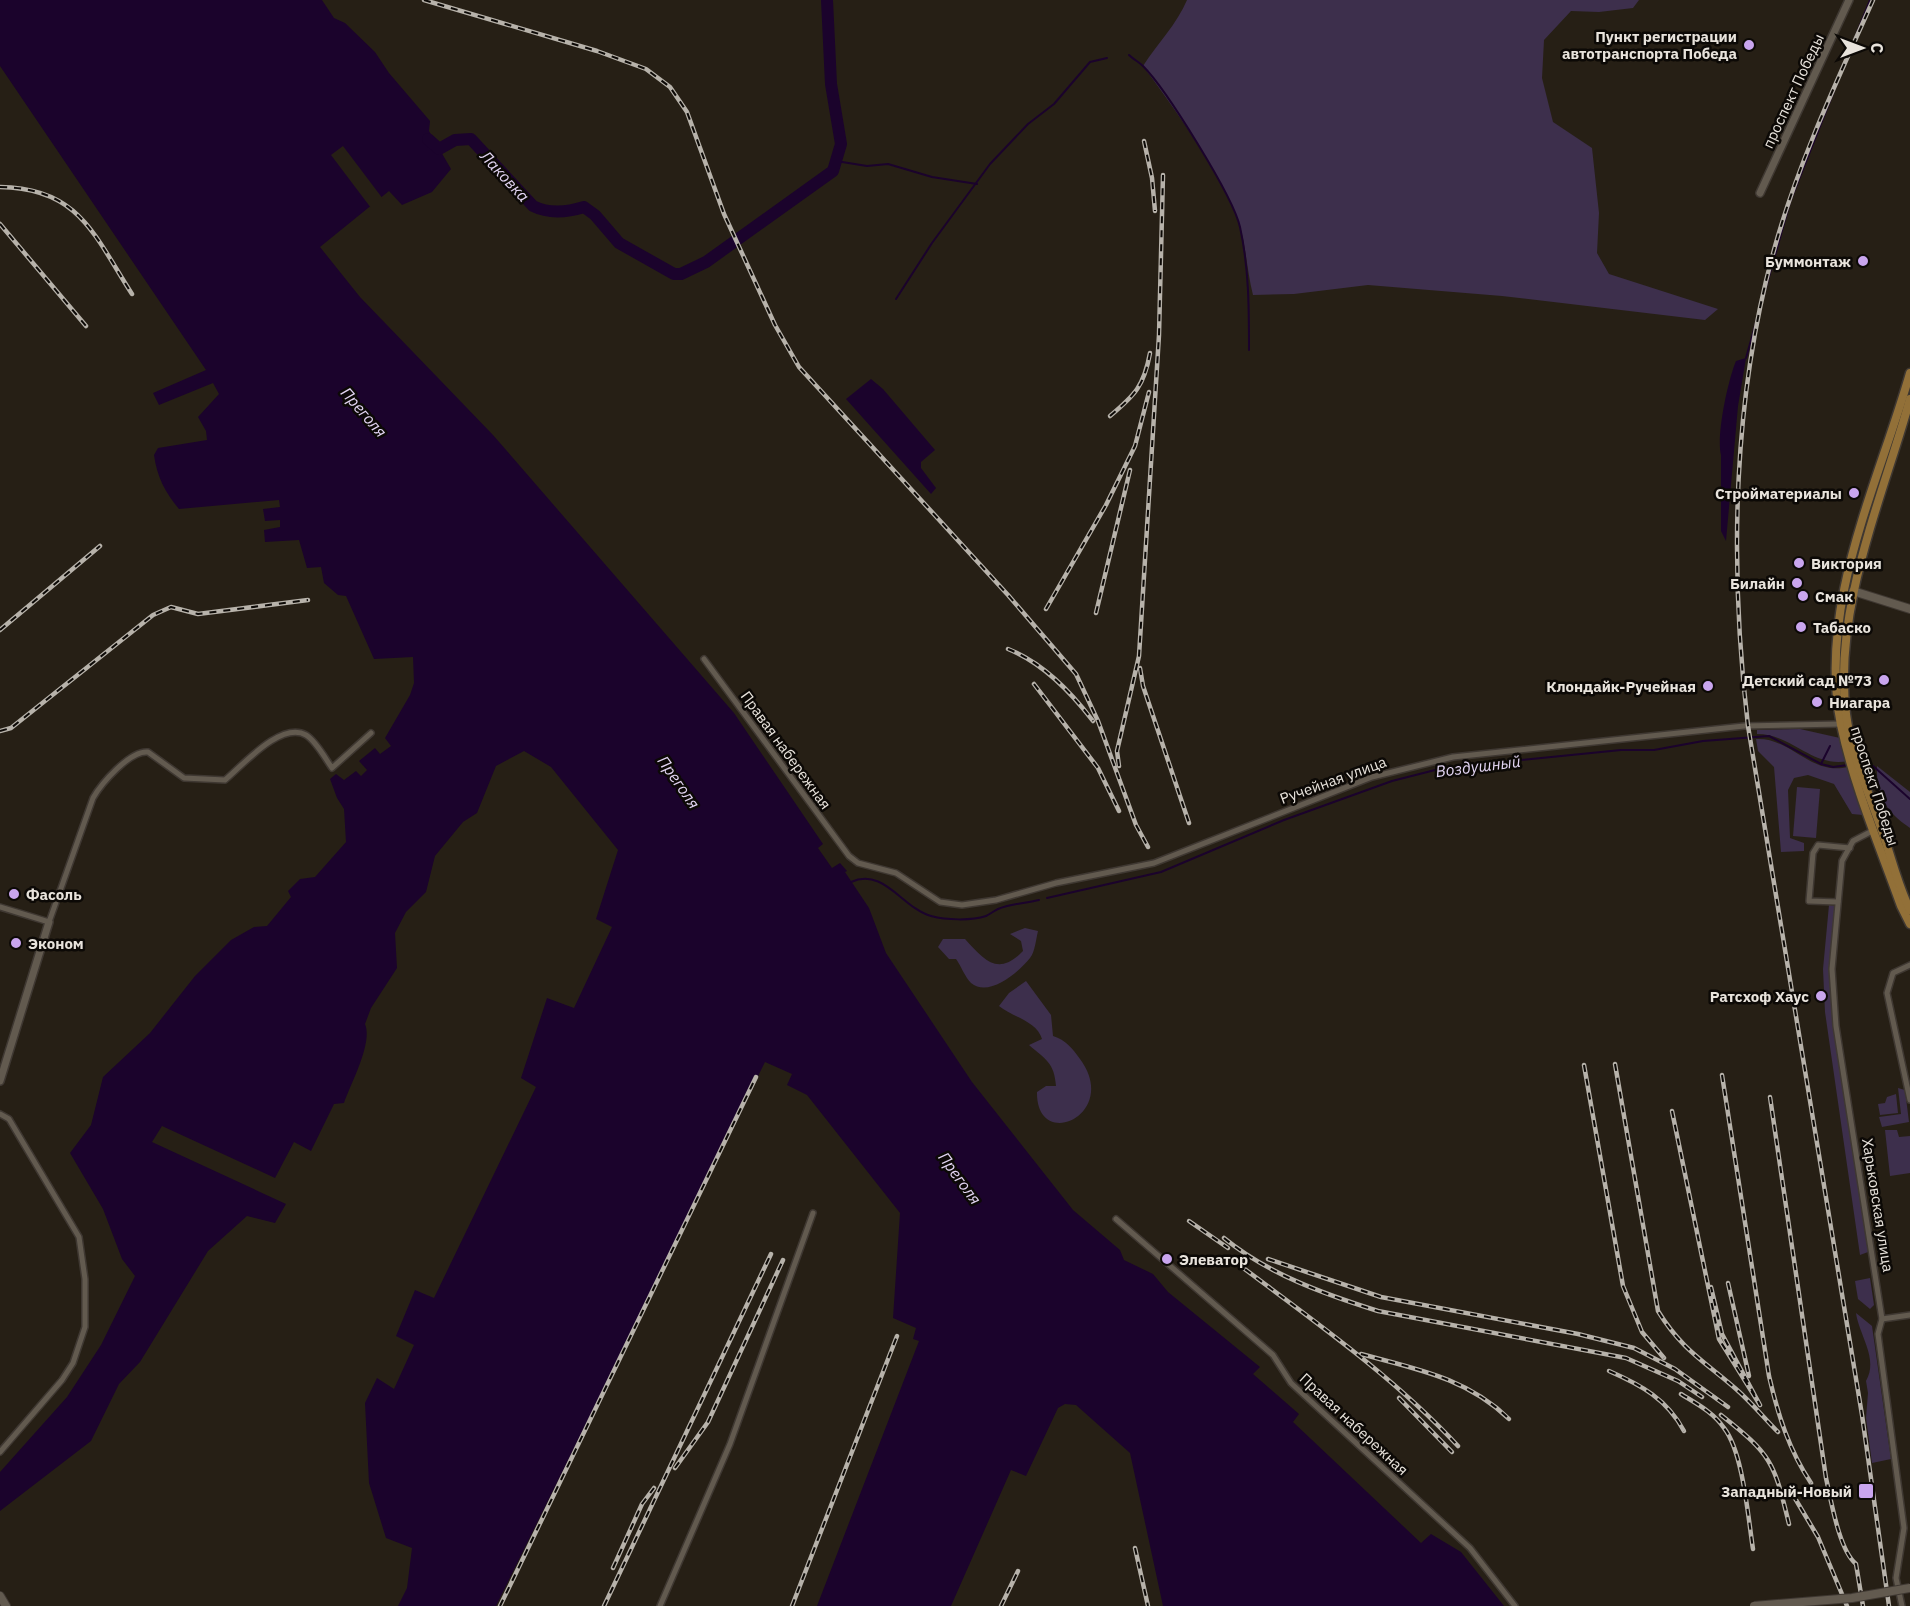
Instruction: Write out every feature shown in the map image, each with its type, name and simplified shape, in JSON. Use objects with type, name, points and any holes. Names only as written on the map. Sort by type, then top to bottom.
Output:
[{"type":"main road","name":"проспект Победы","points":[[1910,373],[1844,587],[1837,640],[1845,725],[1853,759],[1910,924]]},
{"type":"main road","name":"проспект Победы","points":[[1845,725],[1845,628],[1853,591],[1910,399]]},
{"type":"main road","points":[[1844,587],[1910,609]]},
{"type":"main road","name":"проспект Победы","points":[[1877,829],[1910,910]]},
{"type":"main road","points":[[1754,1606],[1852,1598],[1910,1588]]},
{"type":"street","name":"проспект Победы","points":[[1760,193],[1849,0]]},
{"type":"street","name":"Правая набережная","points":[[704,659],[849,856]]},
{"type":"street","name":"Ручейная улица","points":[[849,856],[858,863],[896,873],[940,902],[962,904],[996,900],[1056,883],[1154,863],[1372,777],[1453,757],[1744,726],[1845,725]]},
{"type":"street","points":[[0,1082],[50,922],[93,798],[99,788],[133,755],[148,752],[184,778],[225,780],[278,735],[294,731],[308,735],[332,768],[371,733]]},
{"type":"street","points":[[1838,902],[1809,900],[1813,853],[1818,845],[1850,848],[1853,841],[1877,829]]},
{"type":"street","name":"Харьковская улица","points":[[1850,848],[1842,861],[1838,902],[1833,969],[1836,1026],[1882,1319],[1878,1334],[1904,1528],[1896,1578],[1902,1606]]},
{"type":"street","points":[[0,906],[50,922]]},
{"type":"street","points":[[1910,965],[1893,973],[1887,993],[1910,1100]]},
{"type":"street","points":[[0,1114],[9,1119],[79,1237],[85,1292],[85,1327],[73,1363],[62,1380],[0,1452]]},
{"type":"street","points":[[660,1606],[730,1444],[813,1213]]},
{"type":"street","name":"Правая набережная","points":[[1116,1219],[1273,1355],[1291,1383],[1470,1548],[1515,1606]]},
{"type":"street","points":[[1882,1319],[1910,1315]]},
{"type":"shaded area","points":[[1187,0],[1639,0],[1633,8],[1599,12],[1571,11],[1544,40],[1542,78],[1553,122],[1592,148],[1599,213],[1597,253],[1609,274],[1718,309],[1705,320],[1502,296],[1368,285],[1294,294],[1253,295],[1239,223],[1221,183],[1196,142],[1143,66],[1172,26]]},
{"type":"shaded area","points":[[1800,729],[1840,738],[1848,761],[1824,760],[1781,739],[1757,734],[1757,730]]},
{"type":"shaded area","points":[[1756,739],[1780,744],[1811,762],[1823,766],[1848,767],[1863,815],[1852,814],[1834,784],[1808,775],[1794,778],[1788,790],[1790,838],[1804,843],[1804,851],[1781,852],[1774,767],[1758,751]]},
{"type":"shaded area","points":[[1877,766],[1910,792],[1910,828],[1888,809],[1884,802],[1878,786]]},
{"type":"shaded area","points":[[1797,787],[1820,789],[1816,838],[1793,836]]},
{"type":"shaded area","points":[[1829,905],[1835,906],[1830,969],[1833,1025],[1868,1252],[1860,1255],[1825,1012],[1823,969]]},
{"type":"shaded area","points":[[1025,928],[1038,931],[1032,955],[1011,976],[986,987],[978,987],[971,983],[956,959],[949,959],[938,947],[943,939],[965,939],[985,959],[992,963],[1006,963],[1023,951],[1021,941],[1010,934]]},
{"type":"shaded area","points":[[1026,981],[1051,1015],[1053,1036],[1071,1048],[1080,1059],[1090,1079],[1090,1096],[1084,1110],[1074,1119],[1061,1123],[1049,1120],[1040,1110],[1037,1092],[1046,1086],[1056,1086],[1051,1066],[1029,1045],[1042,1039],[1039,1033],[1030,1024],[999,1006],[1009,993]]},
{"type":"shaded area","points":[[1898,1088],[1905,1090],[1909,1122],[1882,1127],[1879,1117],[1901,1114]]},
{"type":"shaded area","points":[[1896,1094],[1898,1113],[1880,1115],[1878,1104],[1885,1103],[1887,1097]]},
{"type":"shaded area","points":[[1885,1130],[1897,1130],[1899,1137],[1910,1136],[1910,1173],[1890,1176]]},
{"type":"shaded area","points":[[1870,1278],[1874,1305],[1870,1309],[1858,1299],[1855,1281]]},
{"type":"shaded area","points":[[1856,1313],[1872,1326],[1891,1459],[1872,1463],[1866,1418],[1868,1393],[1866,1381],[1870,1364]]},
{"type":"water","name":"Преголя","points":[[0,0],[322,0],[334,18],[345,23],[375,52],[389,73],[430,121],[429,131],[451,169],[432,192],[402,205],[389,191],[320,247],[360,297],[493,435],[734,713],[823,844],[818,848],[832,868],[840,863],[847,871],[845,872],[869,908],[886,953],[972,1082],[1073,1210],[1120,1250],[1124,1260],[1153,1274],[1168,1292],[1260,1367],[1253,1374],[1299,1414],[1293,1422],[1421,1543],[1431,1534],[1461,1552],[1504,1606],[1163,1606],[1130,1453],[1076,1405],[1065,1404],[1058,1408],[1026,1476],[1011,1470],[951,1606],[817,1606],[919,1341],[913,1339],[916,1328],[893,1318],[900,1213],[807,1095],[787,1085],[792,1074],[765,1062],[496,1606],[398,1606],[407,1588],[412,1548],[386,1538],[369,1483],[365,1403],[377,1378],[394,1389],[414,1345],[396,1336],[415,1290],[434,1298],[536,1087],[521,1078],[547,998],[574,1008],[612,927],[596,919],[618,850],[551,767],[524,751],[496,766],[477,813],[463,822],[435,856],[426,892],[406,912],[395,933],[397,968],[371,1008],[365,1024],[367,1032],[364,1052],[344,1103],[334,1104],[311,1151],[294,1142],[275,1178],[162,1126],[152,1142],[286,1204],[275,1223],[247,1216],[208,1251],[140,1362],[119,1384],[91,1441],[0,1511],[0,1472],[67,1397],[101,1345],[135,1276],[122,1259],[103,1209],[70,1153],[91,1125],[103,1077],[150,1033],[195,976],[231,940],[254,927],[267,926],[291,897],[288,891],[300,879],[315,877],[346,842],[344,809],[330,779],[336,774],[344,780],[356,771],[361,776],[367,770],[359,761],[375,748],[380,754],[391,746],[385,738],[410,695],[414,683],[413,657],[374,659],[346,596],[338,595],[324,583],[321,567],[307,568],[299,540],[265,542],[264,530],[280,527],[280,520],[265,521],[263,509],[280,507],[279,500],[179,509],[166,490],[157,470],[154,455],[158,448],[207,440],[206,431],[198,417],[219,394],[213,383],[159,405],[153,393],[206,370],[0,66]]},
{"type":"water","points":[[1746,358],[1738,406],[1726,541],[1721,531],[1721,422],[1726,394],[1736,361]]},
{"type":"water","points":[[871,379],[883,389],[935,450],[921,462],[921,468],[936,488],[931,494],[846,399]]},
{"type":"pier","points":[[343,146],[383,199],[371,208],[331,155]]},
{"type":"waterway","name":"Лаковка","points":[[428,139],[439,149],[455,140],[471,139],[533,206],[558,211],[584,207],[595,215],[619,243],[674,274],[681,274],[706,262],[833,171],[841,144],[831,84],[827,0]]},
{"type":"waterway","points":[[1746,358],[1790,202],[1870,0]]},
{"type":"waterway","points":[[1129,55],[1143,66],[1167,96],[1212,168],[1235,212],[1243,242],[1247,273],[1249,350]]},
{"type":"waterway","points":[[896,299],[932,243],[990,164],[1028,124],[1054,104],[1090,62],[1107,58]]},
{"type":"waterway","points":[[836,161],[867,166],[888,164],[932,177],[977,184]]},
{"type":"waterway","name":"Воздушный","points":[[1047,898],[1161,872],[1284,820],[1392,781],[1443,768],[1621,750],[1654,750],[1703,741],[1769,736],[1821,764],[1833,767],[1848,765]]},
{"type":"waterway","points":[[1821,764],[1830,746]]},
{"type":"waterway","name":"Воздушный","points":[[1860,764],[1873,766],[1910,799]]},
{"type":"waterway","name":"Воздушный","points":[[851,882],[863,879],[873,880],[893,890],[921,912],[944,918],[980,918],[1003,907],[1039,900]]},
{"type":"railway","points":[[424,0],[597,51],[646,69],[670,87],[687,112],[724,214],[775,325],[799,367],[1008,595],[1076,674],[1098,721],[1136,825],[1148,847]]},
{"type":"railway","points":[[1873,0],[1798,175],[1778,236],[1763,295],[1751,356],[1743,417],[1737,541],[1738,603],[1748,726],[1862,1415],[1889,1606]]},
{"type":"railway","points":[[1144,141],[1152,178],[1155,211]]},
{"type":"railway","points":[[1119,766],[1117,751],[1139,656],[1159,335],[1163,175]]},
{"type":"railway","points":[[0,187],[27,189],[49,196],[66,206],[94,234],[132,294]]},
{"type":"railway","points":[[0,224],[86,326]]},
{"type":"railway","points":[[1110,416],[1137,389],[1145,374],[1150,353]]},
{"type":"railway","points":[[1046,609],[1106,505],[1135,446],[1149,392]]},
{"type":"railway","points":[[1096,613],[1130,470]]},
{"type":"railway","points":[[0,630],[100,546]]},
{"type":"railway","points":[[0,731],[11,728],[153,615],[171,607],[198,614],[308,600]]},
{"type":"railway","points":[[1008,649],[1033,662],[1055,679],[1093,721]]},
{"type":"railway","points":[[1140,668],[1143,686],[1189,823]]},
{"type":"railway","points":[[1034,684],[1098,768],[1119,811]]},
{"type":"railway","points":[[1615,1064],[1658,1311],[1676,1336],[1742,1394],[1778,1432]]},
{"type":"railway","points":[[1584,1065],[1623,1286],[1642,1332],[1664,1358]]},
{"type":"railway","points":[[1722,1075],[1769,1376],[1785,1432],[1796,1458],[1811,1483]]},
{"type":"railway","points":[[500,1606],[756,1077]]},
{"type":"railway","points":[[1770,1097],[1826,1478],[1840,1536],[1856,1564],[1863,1606]]},
{"type":"railway","points":[[1672,1111],[1719,1339],[1760,1405],[1722,1334],[1711,1287]]},
{"type":"railway","points":[[1189,1221],[1228,1248]]},
{"type":"railway","points":[[1224,1238],[1259,1262],[1297,1282],[1378,1311],[1626,1358],[1678,1381],[1702,1397]]},
{"type":"railway","points":[[604,1606],[771,1254]]},
{"type":"railway","points":[[1268,1259],[1381,1297],[1578,1334],[1634,1348],[1675,1369],[1728,1407]]},
{"type":"railway","points":[[675,1468],[708,1422],[783,1260]]},
{"type":"railway","points":[[1234,1261],[1321,1326],[1406,1395],[1458,1446]]},
{"type":"railway","points":[[1728,1283],[1749,1376]]},
{"type":"railway","points":[[792,1606],[897,1336]]},
{"type":"railway","points":[[1361,1354],[1421,1370],[1458,1384],[1493,1405],[1509,1419]]},
{"type":"railway","points":[[1609,1371],[1652,1394],[1670,1410],[1684,1431]]},
{"type":"railway","points":[[1681,1394],[1715,1417],[1730,1439],[1744,1486],[1753,1549]]},
{"type":"railway","points":[[1399,1398],[1452,1452]]},
{"type":"railway","points":[[1721,1415],[1751,1440],[1768,1461],[1779,1486],[1789,1524]]},
{"type":"railway","points":[[613,1568],[642,1504],[654,1488]]},
{"type":"railway","points":[[1793,1495],[1818,1537],[1847,1606]]},
{"type":"railway","points":[[1135,1548],[1148,1606]]},
{"type":"railway","points":[[1001,1606],[1018,1571]]},
{"type":"place","name":"Пункт регистрации автотранспорта Победа","points":[[1749,45]]},
{"type":"place","name":"Буммонтаж","points":[[1863,261]]},
{"type":"place","name":"Стройматериалы","points":[[1854,493]]},
{"type":"place","name":"Виктория","points":[[1799,563]]},
{"type":"place","name":"Билайн","points":[[1797,583]]},
{"type":"place","name":"Смак","points":[[1803,596]]},
{"type":"place","name":"Табаско","points":[[1801,627]]},
{"type":"place","name":"Детский сад №73","points":[[1884,680]]},
{"type":"place","name":"Клондайк-Ручейная","points":[[1708,686]]},
{"type":"place","name":"Ниагара","points":[[1817,702]]},
{"type":"place","name":"Фасоль","points":[[14,894]]},
{"type":"place","name":"Эконом","points":[[16,943]]},
{"type":"place","name":"Ратсхоф Хаус","points":[[1821,996]]},
{"type":"place","name":"Элеватор","points":[[1167,1259]]},
{"type":"place","name":"Западный-Новый","points":[[1866,1491]]}]
